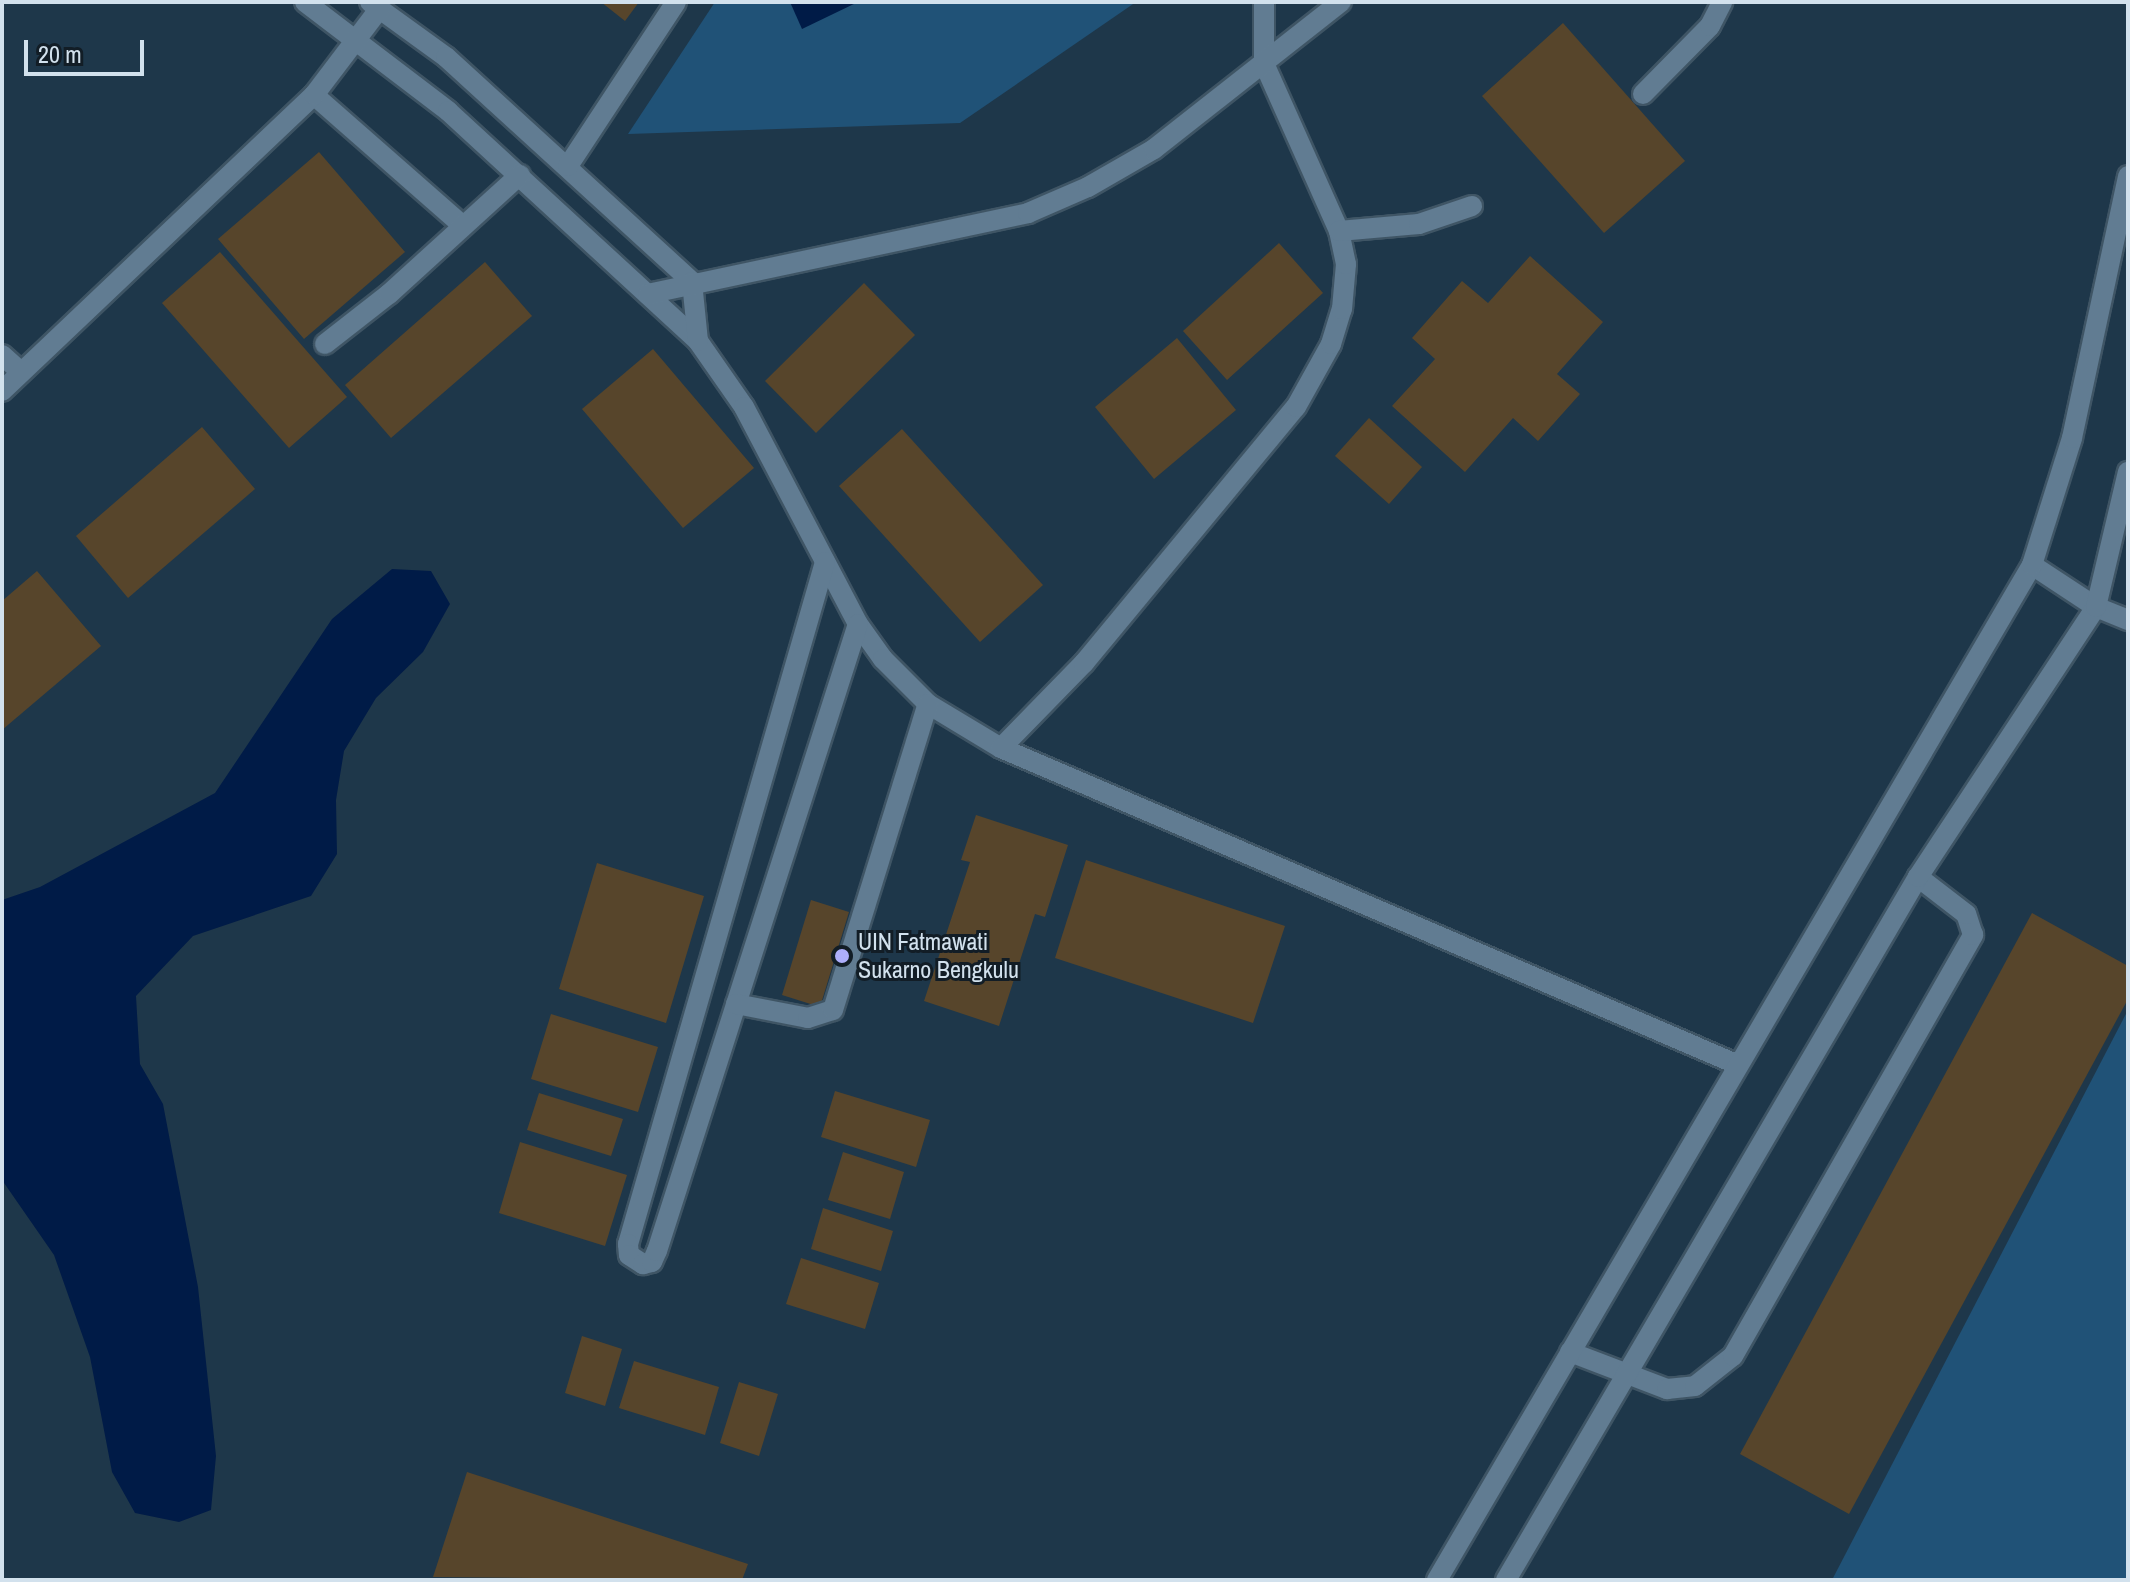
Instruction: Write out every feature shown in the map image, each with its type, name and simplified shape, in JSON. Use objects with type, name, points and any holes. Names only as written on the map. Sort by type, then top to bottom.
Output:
[{"type":"street","points":[[305,2],[448,111],[698,341],[744,407],[858,624],[928,704],[1001,748],[1736,1064]]},
{"type":"street","points":[[568,166],[676,2]]},
{"type":"street","points":[[1001,748],[1084,663],[1296,407],[1331,344],[1342,309],[1346,264],[1339,231],[1264,63],[1264,2]]},
{"type":"street","points":[[648,294],[692,282],[1028,213],[1088,187],[1154,149],[1341,2]]},
{"type":"street","points":[[1643,94],[1710,26],[1722,2]]},
{"type":"street","points":[[2,391],[314,95],[358,43],[375,5],[446,57],[692,282],[698,341]]},
{"type":"street","points":[[314,95],[463,226]]},
{"type":"street","points":[[325,344],[520,175]]},
{"type":"street","points":[[1437,1580],[1736,1064],[2032,565],[2072,438],[2128,176]]},
{"type":"street","points":[[1339,231],[1419,224],[1472,206]]},
{"type":"street","points":[[2,355],[21,372]]},
{"type":"street","points":[[1506,1580],[1622,1374],[1918,877],[2096,607],[2128,472]]},
{"type":"street","points":[[825,562],[628,1244],[629,1255],[643,1264],[652,1262],[657,1251],[858,624]]},
{"type":"street","points":[[2032,565],[2096,607],[2128,620]]},
{"type":"street","points":[[736,1004],[808,1018],[833,1010],[928,704]]},
{"type":"street","points":[[1570,1352],[1667,1389],[1695,1386],[1733,1356],[1758,1319],[1973,935],[1966,914],[1918,877]]},
{"type":"shaded area","points":[[715,2],[1136,2],[960,123],[628,134]]},
{"type":"shaded area","points":[[790,2],[858,2],[802,29]]},
{"type":"shaded area","points":[[392,569],[431,571],[450,604],[423,652],[376,698],[344,751],[336,800],[337,854],[311,896],[193,936],[136,996],[140,1064],[163,1104],[198,1287],[216,1456],[211,1510],[179,1522],[135,1513],[112,1472],[90,1357],[54,1255],[2,1180],[2,900],[40,887],[215,793],[332,619]]},
{"type":"shaded area","points":[[2128,1010],[2128,1580],[1832,1580]]},
{"type":"building","points":[[601,2],[639,2],[625,21]]},
{"type":"building","points":[[1563,23],[1685,161],[1604,233],[1482,96]]},
{"type":"building","points":[[319,152],[405,252],[304,339],[218,239]]},
{"type":"building","points":[[1279,243],[1323,293],[1227,380],[1183,331]]},
{"type":"building","points":[[220,252],[347,397],[289,448],[162,303]]},
{"type":"building","points":[[1530,256],[1603,322],[1557,374],[1580,394],[1538,441],[1513,418],[1465,472],[1392,406],[1435,359],[1412,338],[1462,281],[1488,303]]},
{"type":"building","points":[[485,262],[532,316],[391,438],[345,385]]},
{"type":"building","points":[[864,283],[915,335],[816,433],[765,381]]},
{"type":"building","points":[[1177,338],[1236,410],[1154,479],[1095,407]]},
{"type":"building","points":[[653,349],[754,468],[683,528],[582,409]]},
{"type":"building","points":[[1369,418],[1422,467],[1389,504],[1335,456]]},
{"type":"building","points":[[202,427],[255,489],[128,598],[76,536]]},
{"type":"building","points":[[902,429],[1043,585],[980,642],[839,486]]},
{"type":"building","points":[[37,571],[101,646],[2,730],[2,601]]},
{"type":"building","points":[[976,815],[1068,845],[1045,917],[1035,914],[999,1026],[924,1001],[970,862],[961,860]]},
{"type":"building","points":[[1086,860],[1285,926],[1253,1023],[1055,958]]},
{"type":"building","points":[[597,863],[704,896],[666,1023],[559,989]]},
{"type":"building","points":[[811,900],[849,912],[820,1007],[782,995]]},
{"type":"building","points":[[2032,913],[2128,966],[2128,999],[1849,1514],[1740,1454]]},
{"type":"building","points":[[551,1014],[658,1047],[638,1112],[531,1079]]},
{"type":"building","points":[[835,1091],[930,1120],[916,1167],[821,1137]]},
{"type":"building","points":[[539,1093],[623,1119],[611,1156],[527,1130]]},
{"type":"building","points":[[520,1142],[627,1175],[605,1246],[499,1213]]},
{"type":"building","points":[[843,1152],[904,1172],[890,1219],[828,1200]]},
{"type":"building","points":[[823,1208],[893,1231],[881,1271],[811,1249]]},
{"type":"building","points":[[801,1258],[879,1283],[865,1329],[786,1304]]},
{"type":"building","points":[[582,1336],[622,1349],[605,1406],[565,1393]]},
{"type":"building","points":[[634,1361],[719,1387],[705,1435],[619,1408]]},
{"type":"building","points":[[739,1382],[778,1394],[759,1456],[720,1443]]},
{"type":"building","points":[[467,1472],[748,1564],[742,1580],[433,1577]]},
{"type":"place","name":"UIN Fatmawati Sukarno Bengkulu","points":[[842,956]]}]
